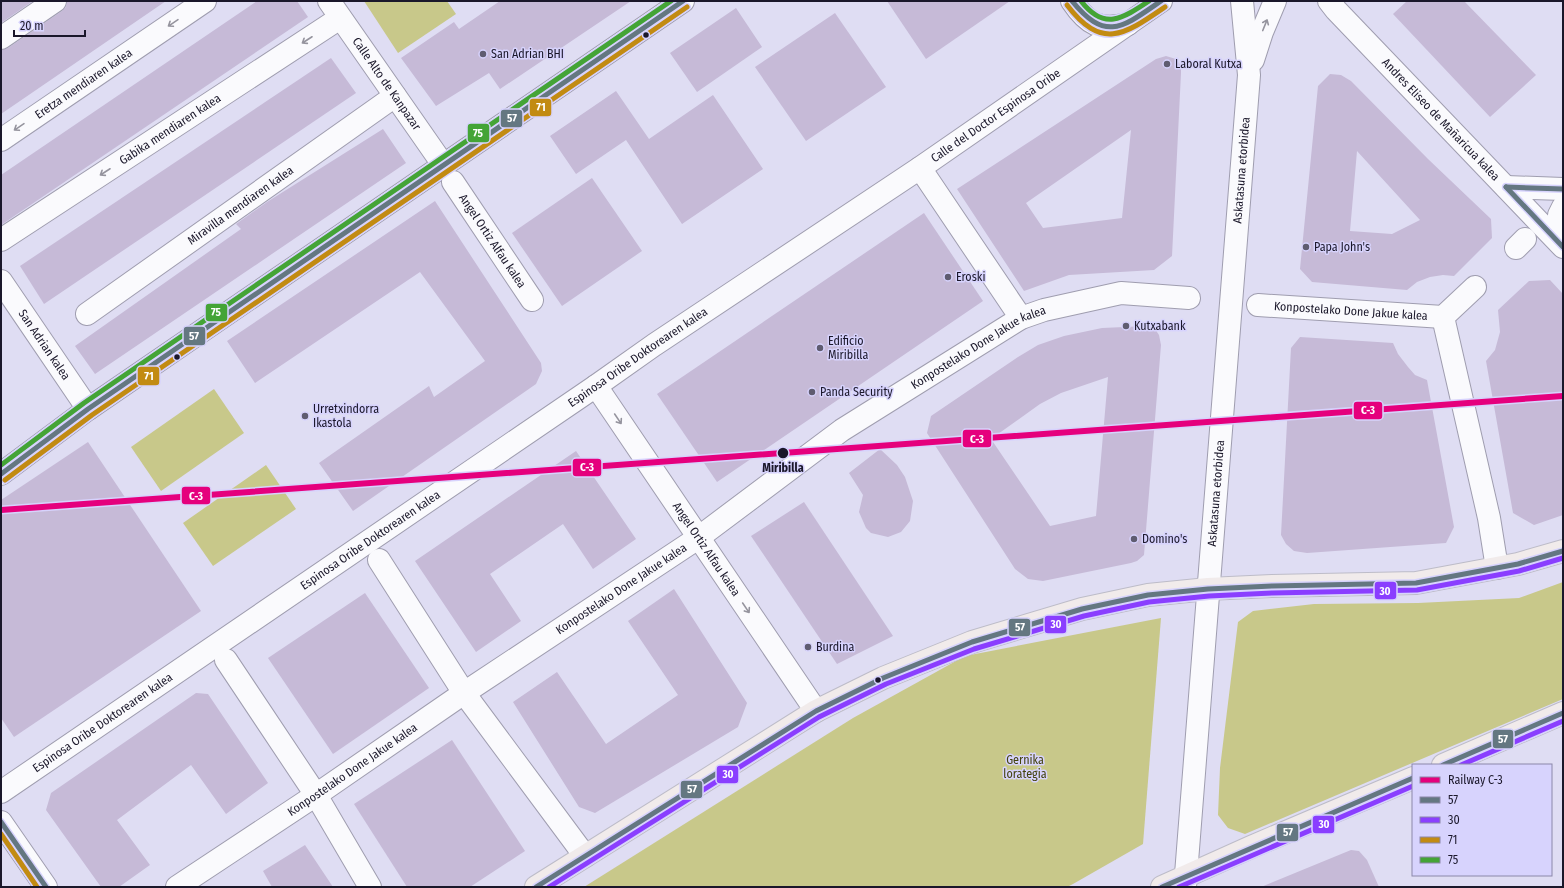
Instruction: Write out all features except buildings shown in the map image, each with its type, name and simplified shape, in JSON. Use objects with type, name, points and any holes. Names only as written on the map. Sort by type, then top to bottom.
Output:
[{"type":"main road","points":[[536,887],[816,712],[920,661],[1012,629],[1082,609],[1148,595],[1208,589],[1416,583],[1497,568],[1563,551]]},
{"type":"main road","points":[[1445,764],[1563,713]]},
{"type":"main road","points":[[1162,887],[1185,881],[1412,778]]},
{"type":"street","points":[[1,38],[55,1]]},
{"type":"street","name":"Eretza mendiaren kalea","points":[[1,140],[205,1]]},
{"type":"street","points":[[1,474],[10,463],[417,184],[448,174],[615,46],[683,1]]},
{"type":"street","points":[[1075,6],[1087,20],[1099,26],[1111,28],[1128,24],[1161,1]]},
{"type":"street","name":"Askatasuna etorbidea","points":[[1185,881],[1249,75],[1242,1]]},
{"type":"street","name":"Askatasuna etorbidea","points":[[1249,75],[1259,38],[1275,1]]},
{"type":"street","name":"Andres Eliseo de Mañaricua kalea","points":[[1328,4],[1562,246]]},
{"type":"street","points":[[1072,62],[1079,53],[1084,41],[1086,29],[1075,6]]},
{"type":"street","name":"Calle Alto de Kanpazar","points":[[334,10],[448,174]]},
{"type":"street","name":"Gabika mendiaren kalea","points":[[1,240],[334,10]]},
{"type":"street","name":"Calle del Doctor Espinosa Oribe","points":[[920,168],[1128,24]]},
{"type":"street","name":"Miravilla mendiaren kalea","points":[[87,314],[395,96]]},
{"type":"street","points":[[417,184],[427,161],[427,142]]},
{"type":"street","points":[[920,168],[1021,318]]},
{"type":"street","name":"Espinosa Oribe Doktorearen kalea","points":[[1,792],[654,345],[920,168]]},
{"type":"street","name":"Angel Ortiz Alfau kalea","points":[[448,174],[532,300]]},
{"type":"street","points":[[1506,187],[1563,189]]},
{"type":"street","points":[[1562,246],[1559,215],[1563,207]]},
{"type":"street","name":"San Adrian kalea","points":[[1,281],[88,409]]},
{"type":"street","name":"Konpostelako Done Jakue kalea","points":[[1258,305],[1444,317],[1475,287]]},
{"type":"street","name":"Konpostelako Done Jakue kalea","points":[[177,887],[316,795],[464,693],[698,538],[842,430],[1021,318],[1044,310],[1121,292],[1188,298]]},
{"type":"street","name":"Konpostelako Done Jakue kalea","points":[[1444,317],[1489,518],[1497,568]]},
{"type":"street","name":"Angel Ortiz Alfau kalea","points":[[596,386],[816,712]]},
{"type":"street","points":[[379,560],[464,693],[585,856]]},
{"type":"street","points":[[226,660],[316,795],[370,887]]},
{"type":"street","points":[[1,822],[46,887]]},
{"type":"green space","points":[[364,1],[447,1],[456,14],[398,53]]},
{"type":"green space","points":[[214,389],[244,433],[161,491],[131,447]]},
{"type":"green space","points":[[266,465],[296,509],[213,566],[183,523]]},
{"type":"green space","points":[[1563,582],[1563,699],[1245,834],[1228,828],[1218,815],[1220,768],[1238,622],[1253,611],[1314,604],[1418,603],[1519,598]]},
{"type":"green space","name":"Gernika lorategia","points":[[1161,618],[1143,844],[1067,887],[584,887],[853,718],[965,656]]},
{"type":"rail line","name":"C-3","points":[[1,510],[1563,396]]},
{"type":"transit line","name":"75","points":[[1,465],[84,403],[671,1]]},
{"type":"transit line","name":"57","points":[[1,474],[88,409],[683,1]]},
{"type":"transit line","name":"57","points":[[1072,1],[1084,14],[1095,22],[1105,26],[1125,24],[1161,1]]},
{"type":"transit line","name":"75","points":[[1081,1],[1089,10],[1106,19],[1122,17],[1149,1]]},
{"type":"transit line","name":"71","points":[[1067,5],[1091,29],[1103,33],[1114,34],[1125,31],[1137,25],[1165,7]]},
{"type":"transit line","name":"71","points":[[5,480],[92,415],[687,7]]},
{"type":"transit line","name":"57","points":[[1506,187],[1563,247]]},
{"type":"transit line","name":"57","points":[[1506,187],[1563,189]]},
{"type":"transit line","name":"57","points":[[536,887],[816,711],[883,678],[972,642],[1082,609],[1148,595],[1208,589],[1272,586],[1416,583],[1518,564],[1563,551]]},
{"type":"transit line","name":"30","points":[[549,887],[819,717],[886,684],[974,649],[1084,616],[1149,602],[1209,596],[1272,593],[1417,590],[1519,571],[1563,558]]},
{"type":"transit line","name":"57","points":[[1445,764],[1563,713]]},
{"type":"transit line","name":"30","points":[[1463,764],[1563,721]]},
{"type":"transit line","name":"57","points":[[1162,887],[1412,778]]},
{"type":"transit line","name":"30","points":[[1179,887],[1412,786]]},
{"type":"transit line","name":"57","points":[[1,822],[46,887]]},
{"type":"transit line","name":"71","points":[[1,834],[37,887]]},
{"type":"place","name":"San Adrian BHI","points":[[483,54]]},
{"type":"place","name":"Laboral Kutxa","points":[[1167,64]]},
{"type":"place","name":"Papa John's","points":[[1306,247]]},
{"type":"place","name":"Eroski","points":[[948,277]]},
{"type":"place","name":"Kutxabank","points":[[1126,326]]},
{"type":"place","name":"Edificio Miribilla","points":[[820,348]]},
{"type":"place","name":"Panda Security","points":[[812,392]]},
{"type":"place","name":"Urretxindorra Ikastola","points":[[305,416]]},
{"type":"place","name":"Miribilla","points":[[783,453]]},
{"type":"place","name":"Domino's","points":[[1134,539]]},
{"type":"place","name":"Burdina","points":[[808,647]]}]
